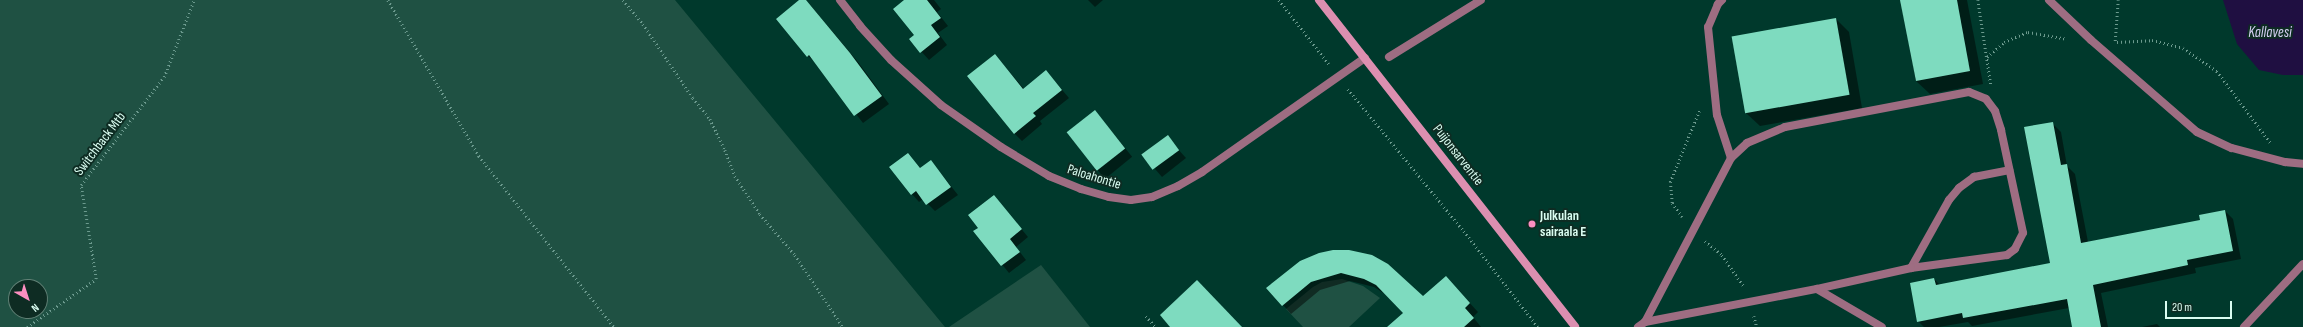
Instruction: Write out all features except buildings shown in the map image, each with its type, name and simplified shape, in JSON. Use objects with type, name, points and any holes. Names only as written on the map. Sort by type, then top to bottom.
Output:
[{"type":"main road","name":"Puijonsarventie","points":[[1319,0],[1575,327]]},
{"type":"street","name":"Paloahontie","points":[[840,0],[860,26],[891,60],[941,105],[1001,147],[1049,176],[1109,197],[1131,200],[1152,197],[1178,186],[1202,172],[1365,58]]},
{"type":"street","points":[[1389,57],[1480,0]]},
{"type":"street","points":[[1722,0],[1718,4],[1708,27],[1717,115],[1731,158]]},
{"type":"street","points":[[2048,0],[2197,132],[2232,148],[2285,162],[2303,164]]},
{"type":"street","points":[[1969,92],[1986,99],[1995,111],[2023,233],[2015,249],[2007,255],[1911,268],[1817,289],[1642,324],[1731,158],[1747,144],[1785,127],[1969,92]]},
{"type":"street","points":[[1911,268],[1949,200],[1959,188],[1974,177],[2009,170]]},
{"type":"street","points":[[2244,327],[2303,264]]},
{"type":"street","points":[[1817,289],[1882,327]]},
{"type":"path","name":"Switchback Mtb","points":[[27,327],[96,279],[81,185],[164,77],[194,0]]},
{"type":"path","points":[[388,0],[479,156],[614,327]]},
{"type":"path","points":[[623,0],[643,24],[693,98],[710,120],[725,150],[735,176],[760,214],[795,255],[842,327]]},
{"type":"path","points":[[1279,0],[1338,76],[1464,231],[1538,327]]},
{"type":"path","points":[[1978,0],[1995,111]]},
{"type":"path","points":[[2115,42],[2118,0]]},
{"type":"path","points":[[1987,57],[2004,42],[2028,32],[2057,38],[2115,42],[2152,40],[2183,48],[2218,71],[2285,162]]},
{"type":"path","points":[[1146,316],[1156,327]]},
{"type":"shaded area","points":[[0,0],[675,0],[945,327],[0,327]]},
{"type":"shaded area","points":[[1041,265],[1090,327],[949,327]]},
{"type":"shaded area","points":[[1342,279],[1363,286],[1380,298],[1349,327],[1303,327],[1286,309],[1313,287],[1322,282]]},
{"type":"water","name":"Kallavesi","points":[[2223,0],[2303,0],[2303,75],[2283,75],[2259,70],[2237,44]]},
{"type":"place","name":"Julkulan sairaala E","points":[[1532,224]]}]
